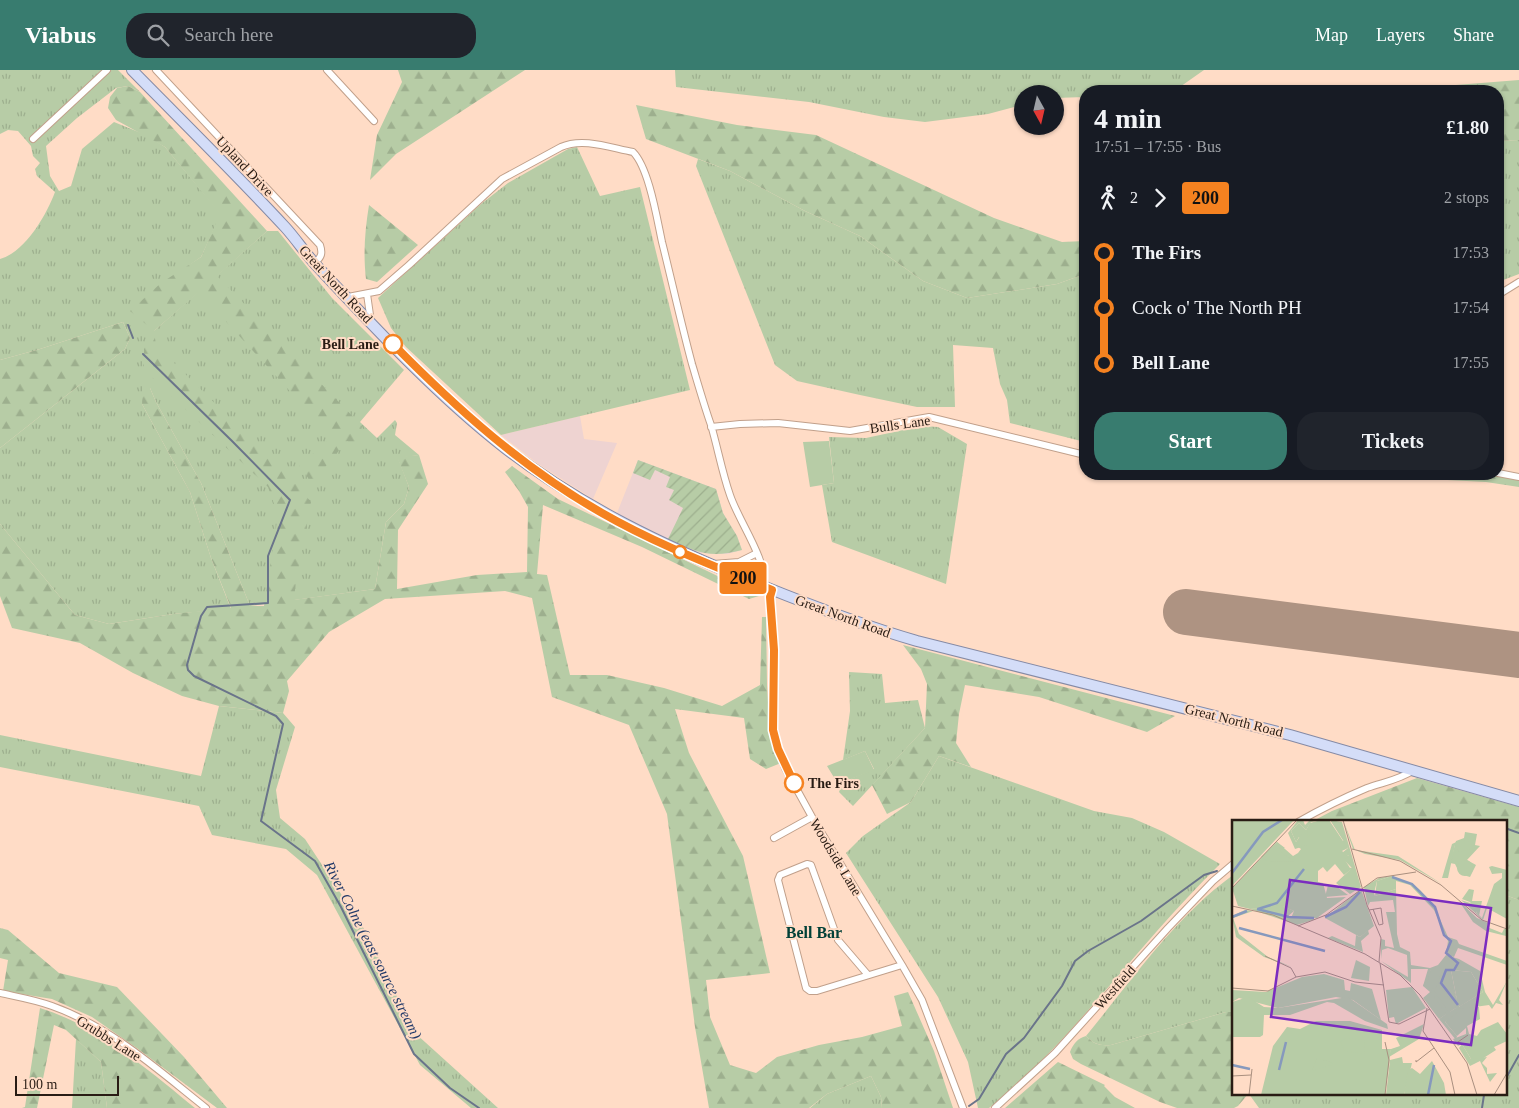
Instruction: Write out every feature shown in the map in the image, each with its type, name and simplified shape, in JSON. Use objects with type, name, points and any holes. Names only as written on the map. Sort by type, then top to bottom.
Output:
[{"type":"main road","name":"Great North Road","points":[[132,70],[286,228],[314,263],[434,385],[469,417],[528,465],[602,513],[662,544],[709,564],[840,616],[916,641],[1290,734],[1519,801]]},
{"type":"street","points":[[33,139],[107,70]]},
{"type":"street","name":"Upland Drive","points":[[156,70],[320,245],[321,256],[314,263]]},
{"type":"street","points":[[328,70],[374,121]]},
{"type":"street","points":[[348,297],[379,291],[502,179],[544,156],[571,143],[592,144],[633,152],[642,164],[654,206],[689,354],[711,426],[723,476],[731,498],[757,553],[768,588]]},
{"type":"street","points":[[1504,291],[1519,282]]},
{"type":"street","points":[[367,294],[371,322]]},
{"type":"street","name":"Bulls Lane","points":[[711,426],[778,423],[850,431],[929,417],[1079,454]]},
{"type":"street","points":[[1504,474],[1519,477]]},
{"type":"street","points":[[709,564],[739,562],[757,553]]},
{"type":"street","name":"Woodside Lane","points":[[768,588],[774,650],[773,730],[785,768],[812,817],[922,1000],[964,1108]]},
{"type":"street","points":[[1302,820],[1338,800],[1371,787],[1403,778],[1414,770]]},
{"type":"street","points":[[774,838],[812,817]]},
{"type":"street","points":[[868,975],[838,940],[811,865],[807,864],[780,875],[778,880],[806,988],[810,991],[817,991],[902,965]]},
{"type":"street","name":"Westfield","points":[[995,1108],[1055,1053],[1212,881],[1232,865]]},
{"type":"street","name":"Grubbs Lane","points":[[0,994],[53,1006],[91,1024],[127,1046],[206,1108]]},
{"type":"shaded area","points":[[580,416],[584,439],[617,443],[593,499],[537,463],[501,435]]},
{"type":"shaded area","points":[[638,460],[716,489],[723,513],[737,536],[742,550],[727,554],[701,553],[661,537],[617,513]]},
{"type":"green space","points":[[0,70],[118,70],[140,92],[128,86],[116,88],[77,118],[46,146],[50,176],[59,191],[71,186],[82,149],[114,122],[146,135],[165,147],[221,214],[201,257],[184,269],[154,331],[267,231],[278,231],[332,298],[404,370],[360,422],[377,438],[395,420],[397,423],[395,435],[419,455],[398,458],[409,487],[404,504],[386,522],[375,589],[250,606],[201,483],[150,388],[142,404],[190,492],[211,558],[231,609],[173,614],[109,624],[75,615],[0,524],[0,448],[125,349],[130,338],[123,322],[0,360],[0,259],[18,249],[34,232],[55,192],[37,176],[35,169],[40,163],[33,156],[31,146],[18,131],[8,130],[0,134]]},
{"type":"green space","points":[[398,70],[525,70],[396,154],[370,180],[377,135],[402,82]]},
{"type":"green space","points":[[675,70],[1204,70],[1183,85],[1079,85],[1079,97],[1064,98],[1064,85],[1014,85],[1014,107],[988,114],[925,122],[884,117],[809,102],[676,87]]},
{"type":"green space","points":[[1519,80],[1519,140],[1504,141],[1504,85],[1456,85]]},
{"type":"green space","points":[[128,86],[140,92],[267,231],[217,276],[362,426],[358,447],[347,441],[312,483],[299,466],[332,437],[199,292],[154,331],[130,311],[161,283],[201,257],[220,214],[165,147],[116,120],[108,108],[110,97],[117,88]]},
{"type":"green space","points":[[636,105],[737,125],[816,135],[994,218],[1062,242],[1079,241],[1079,276],[1057,284],[967,298],[923,281],[860,236],[805,211],[730,171],[646,139]]},
{"type":"green space","points":[[1519,140],[1519,274],[1504,280],[1504,141]]},
{"type":"green space","points":[[577,147],[600,196],[640,187],[690,390],[501,435],[406,347],[391,328],[378,298],[481,204],[508,183],[568,149]]},
{"type":"green space","points":[[698,159],[730,171],[805,211],[860,236],[923,281],[967,298],[1057,284],[1079,276],[1079,440],[1010,423],[1007,400],[1000,384],[993,348],[953,345],[955,407],[917,407],[797,381],[775,365],[696,166]]},
{"type":"green space","points":[[369,205],[418,245],[377,282],[366,279],[365,242]]},
{"type":"green space","points":[[123,322],[130,338],[125,349],[0,448],[0,360]]},
{"type":"green space","points":[[154,331],[156,345],[293,481],[311,502],[293,600],[375,589],[386,522],[404,504],[409,487],[397,457],[419,455],[428,484],[398,530],[397,589],[477,575],[527,572],[528,507],[505,472],[512,466],[558,499],[759,596],[749,599],[642,547],[543,505],[537,574],[547,575],[570,675],[607,675],[664,688],[722,706],[760,685],[762,617],[766,617],[770,738],[781,763],[766,769],[750,759],[744,718],[675,709],[689,753],[743,856],[770,973],[706,980],[710,1017],[730,1065],[756,1073],[777,1057],[819,1045],[862,1037],[902,1026],[894,996],[908,992],[934,1051],[953,1108],[882,1108],[881,1097],[871,1076],[827,1094],[809,1108],[709,1108],[695,1027],[667,814],[629,725],[552,697],[532,598],[505,591],[385,599],[329,632],[287,681],[289,691],[283,713],[219,706],[182,696],[133,673],[80,643],[12,628],[0,596],[0,524],[75,615],[109,624],[173,614],[231,608],[211,558],[190,492],[142,404],[143,386],[150,388],[201,483],[250,606],[264,606],[278,515],[268,487],[144,370],[144,349]]},
{"type":"green space","points":[[922,426],[938,427],[967,444],[946,584],[832,542],[822,485],[834,483],[829,437],[866,438]]},
{"type":"green space","points":[[829,441],[834,483],[810,487],[803,442]]},
{"type":"green space","points":[[638,460],[716,489],[723,513],[737,536],[742,550],[721,554],[704,553],[668,539],[683,508],[669,500],[674,490],[666,487],[670,477],[655,470],[650,480],[633,473]]},
{"type":"green space","points":[[1504,475],[1519,477],[1519,487],[1486,482],[1447,480],[1504,480]]},
{"type":"green space","points":[[753,560],[756,562],[760,578],[730,567]]},
{"type":"green space","points":[[903,645],[1175,716],[1147,732],[1039,697],[965,685],[956,743],[971,767],[939,756],[911,802],[887,814],[872,785],[925,728],[927,684],[921,669]]},
{"type":"green space","points":[[849,672],[882,674],[885,703],[918,700],[925,728],[853,806],[839,792],[843,782],[874,769],[865,751],[843,760],[850,711]]},
{"type":"green space","points":[[219,706],[283,713],[295,727],[276,790],[280,818],[305,839],[366,932],[415,1033],[498,1108],[471,1108],[420,1065],[317,875],[286,849],[212,835],[199,806],[0,767],[0,735],[201,776]]},
{"type":"green space","points":[[865,751],[874,770],[838,784],[827,766]]},
{"type":"green space","points":[[939,756],[1094,811],[1132,818],[1164,832],[1220,864],[1172,914],[1056,1046],[989,1108],[978,1108],[968,1062],[938,997],[846,853],[863,836],[911,802]]},
{"type":"green space","points":[[1417,778],[1519,807],[1519,900],[1506,895],[1506,820],[1315,820],[1332,811]]},
{"type":"green space","points":[[1232,876],[1232,1012],[1226,1012],[1111,1045],[1097,1044],[1089,1039],[1086,1036],[1137,972],[1173,930],[1212,892]]},
{"type":"green space","points":[[1506,895],[1519,900],[1519,1108],[1259,1108],[1250,1096],[1506,1096]]},
{"type":"green space","points":[[0,928],[8,930],[59,973],[117,987],[184,1057],[227,1108],[217,1108],[92,1017],[52,999],[3,991],[8,960],[0,958]]},
{"type":"green space","points":[[40,1008],[61,1016],[102,1037],[122,1050],[195,1108],[107,1108],[101,1062],[66,1030],[54,1025],[37,1108],[22,1108],[25,1107]]},
{"type":"green space","points":[[1226,1012],[1232,1012],[1232,1096],[1246,1096],[1234,1108],[1177,1108],[1160,1102],[1081,1064],[1073,1059],[1070,1052],[1076,1042],[1086,1036],[1097,1044],[1111,1045]]},
{"type":"green space","points":[[76,1039],[101,1062],[107,1108],[72,1108]]},
{"type":"green space","points":[[1058,1062],[1105,1085],[1115,1097],[1135,1108],[1005,1108]]},
{"type":"green space","points":[[871,1076],[881,1097],[882,1108],[810,1108],[827,1094]]},
{"type":"waterway","name":"River Colne (east source stream)","points":[[128,325],[133,338]]},
{"type":"waterway","name":"River Colne (east source stream)","points":[[143,354],[290,500],[268,556],[268,603],[207,607],[201,616],[187,665],[188,670],[194,676],[276,716],[283,724],[261,821],[315,861],[341,907],[414,1054],[450,1088],[479,1108]]},
{"type":"waterway","name":"River Colne (east source stream)","points":[[1506,828],[1519,833]]},
{"type":"waterway","name":"River Colne (east source stream)","points":[[969,1106],[979,1099],[1006,1054],[1024,1038],[1062,986],[1075,961],[1088,951],[1141,921],[1204,875],[1217,871]]},
{"type":"waterway","points":[[1506,1078],[1519,1055]]},
{"type":"waterway","points":[[1482,1108],[1484,1096]]},
{"type":"runway","points":[[1186,612],[1519,655]]},
{"type":"bus line","name":"200","points":[[393,344],[469,417],[528,465],[566,491],[602,513],[662,544],[772,590],[770,597],[774,650],[773,730],[785,768],[794,783]]},
{"type":"place","name":"Bell Lane","points":[[393,344]]},
{"type":"place","name":"The Firs","points":[[794,783]]},
{"type":"district","name":"Bell Bar","points":[[814,932]]}]
